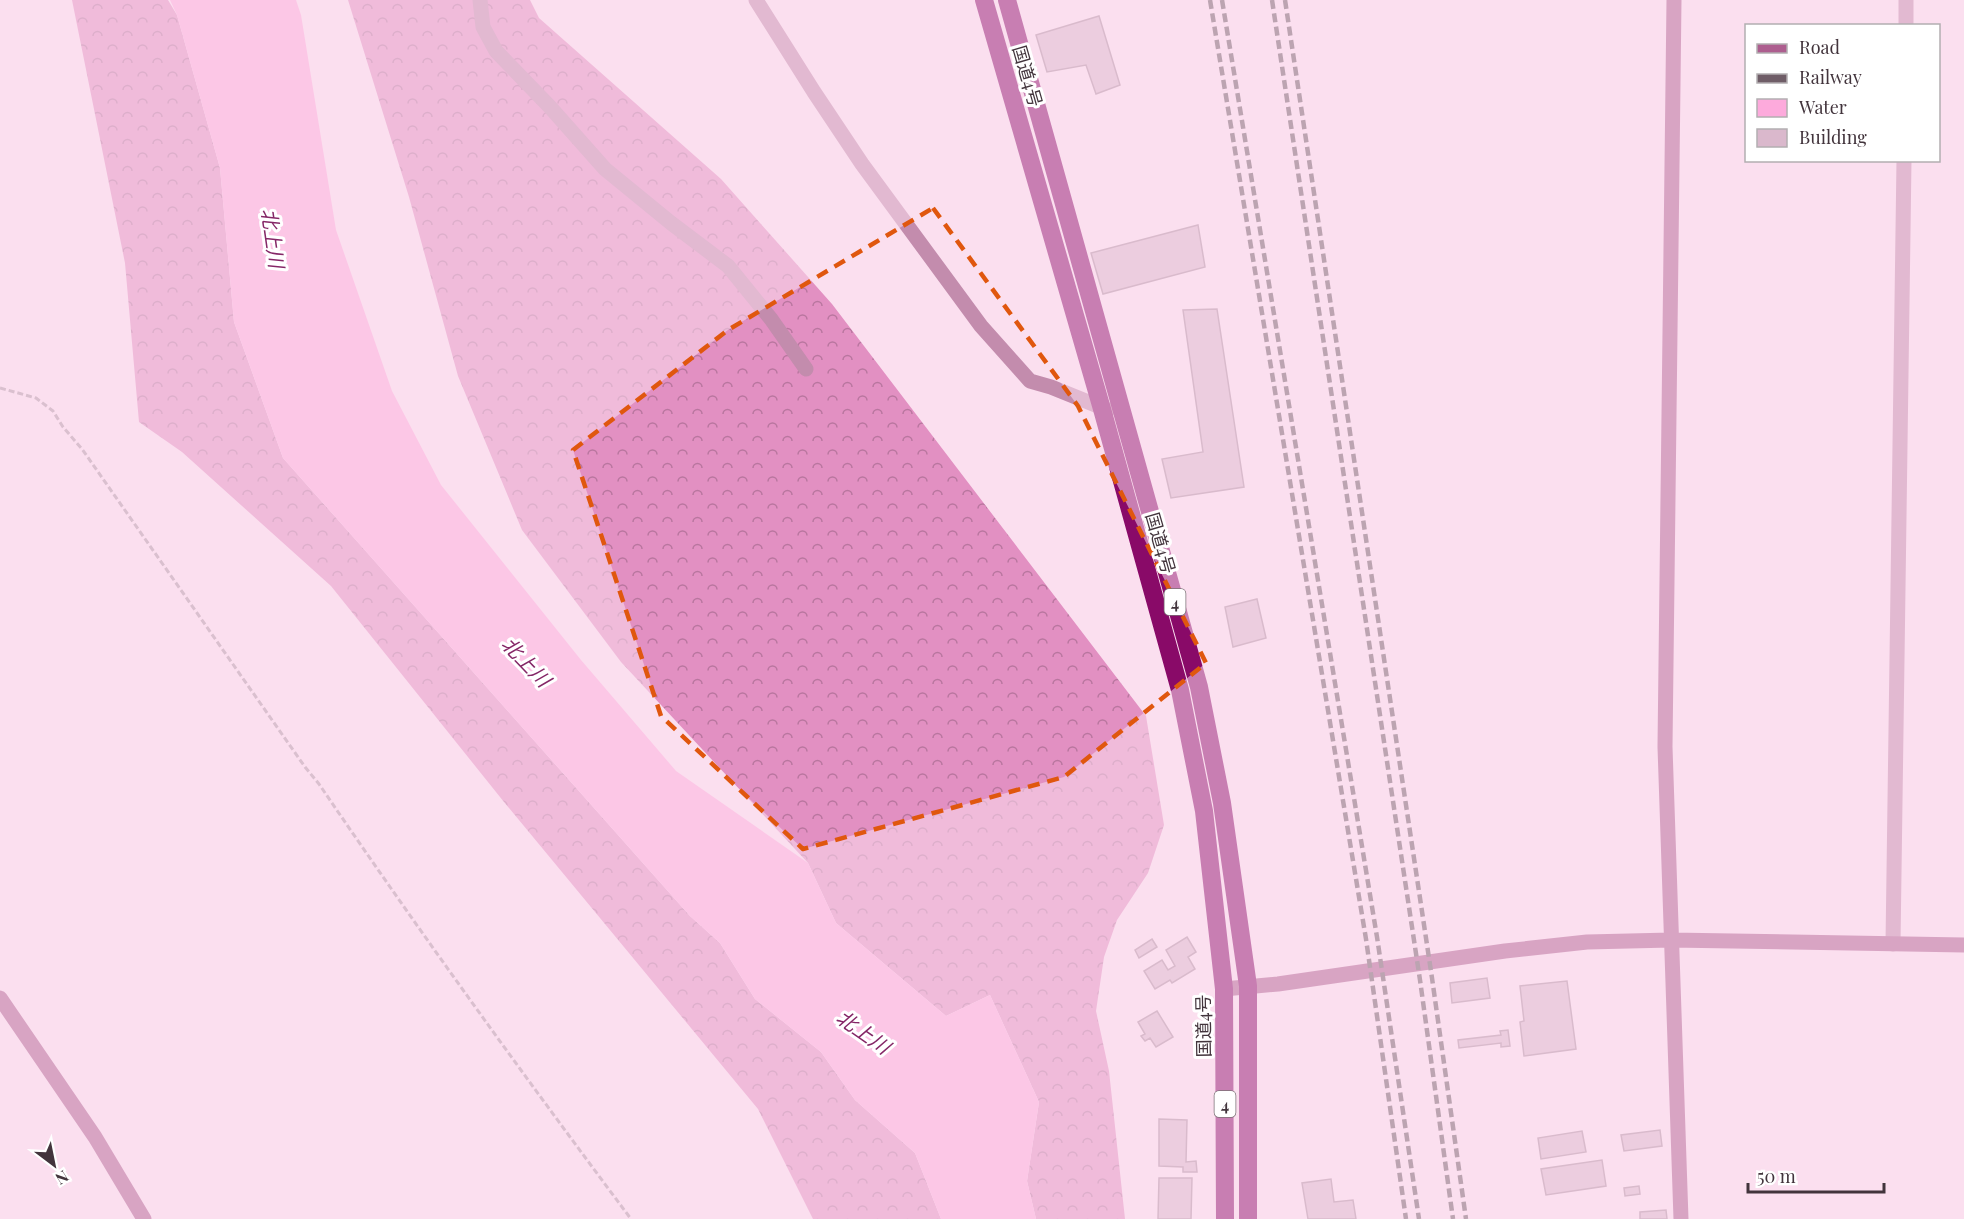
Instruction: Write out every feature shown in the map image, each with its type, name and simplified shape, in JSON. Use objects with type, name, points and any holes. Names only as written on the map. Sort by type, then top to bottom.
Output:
[{"type":"highway","name":"国道4号","points":[[984,0],[1180,690],[1204,811],[1224,989],[1225,1219]]},
{"type":"highway","name":"国道4号","points":[[1007,0],[1199,687],[1222,803],[1248,986],[1248,1219]]},
{"type":"street","points":[[480,0],[483,27],[496,51],[605,169],[728,266],[771,319],[806,369]]},
{"type":"street","points":[[756,0],[862,164],[981,326],[1030,381],[1051,387],[1102,409],[1123,414]]},
{"type":"street","points":[[1674,0],[1665,747],[1681,1219]]},
{"type":"street","points":[[1906,0],[1906,24]]},
{"type":"street","points":[[1893,944],[1904,162]]},
{"type":"street","points":[[1224,989],[1278,984],[1505,951],[1587,942],[1671,940],[1964,945]]},
{"type":"street","points":[[0,998],[95,1137],[144,1219]]},
{"type":"path","points":[[0,388],[36,398],[53,411],[82,449],[305,767],[319,783],[405,910],[631,1219]]},
{"type":"highlighted area","points":[[933,208],[1078,406],[1206,663],[1064,777],[803,849],[661,716],[573,450],[728,330]]},
{"type":"green space","points":[[72,0],[168,0],[177,15],[220,168],[234,322],[283,458],[690,916],[720,943],[755,999],[821,1052],[855,1100],[915,1153],[941,1219],[813,1219],[758,1109],[504,802],[331,586],[182,452],[139,422],[125,263]]},
{"type":"green space","points":[[348,0],[530,0],[539,18],[721,179],[832,304],[1146,716],[1164,825],[1148,873],[1117,920],[1104,957],[1096,1011],[1109,1071],[1125,1219],[1036,1219],[1027,1181],[1039,1102],[990,995],[946,1016],[836,923],[808,863],[621,662],[522,530],[458,376],[409,197]]},
{"type":"water","name":"北上川","points":[[170,0],[296,0],[301,15],[336,230],[392,391],[441,485],[581,660],[676,771],[808,863],[836,923],[946,1016],[990,995],[1039,1102],[1027,1181],[1036,1219],[941,1219],[915,1153],[855,1100],[821,1052],[755,999],[720,943],[690,916],[283,458],[234,322],[220,168],[177,15]]},
{"type":"building","points":[[1099,16],[1120,85],[1096,94],[1086,65],[1047,72],[1036,35]]},
{"type":"building","points":[[1198,225],[1205,267],[1103,294],[1091,253]]},
{"type":"building","points":[[1217,309],[1244,487],[1171,498],[1162,459],[1203,452],[1183,310]]},
{"type":"building","points":[[1257,599],[1266,638],[1233,647],[1225,607]]},
{"type":"building","points":[[1187,937],[1196,952],[1188,957],[1195,969],[1172,983],[1170,980],[1155,989],[1144,971],[1162,960],[1168,970],[1175,966],[1166,950]]},
{"type":"building","points":[[1152,939],[1157,947],[1139,958],[1135,950]]},
{"type":"building","points":[[1487,978],[1490,998],[1452,1003],[1450,983]]},
{"type":"building","points":[[1567,981],[1576,1049],[1524,1056],[1520,1022],[1524,1021],[1520,986]]},
{"type":"building","points":[[1157,1011],[1173,1037],[1156,1047],[1150,1038],[1145,1041],[1141,1036],[1145,1034],[1138,1022]]},
{"type":"building","points":[[1508,1030],[1510,1046],[1501,1047],[1501,1043],[1459,1048],[1458,1040],[1501,1035],[1500,1031]]},
{"type":"building","points":[[1159,1119],[1187,1120],[1186,1162],[1196,1161],[1197,1172],[1183,1172],[1183,1167],[1159,1166]]},
{"type":"building","points":[[1660,1130],[1662,1146],[1624,1151],[1621,1135]]},
{"type":"building","points":[[1582,1131],[1586,1152],[1541,1159],[1538,1138]]},
{"type":"building","points":[[1602,1160],[1606,1186],[1546,1195],[1541,1169]]},
{"type":"building","points":[[1159,1178],[1192,1178],[1191,1219],[1158,1219]]},
{"type":"building","points":[[1331,1179],[1334,1202],[1353,1200],[1356,1219],[1308,1219],[1302,1183]]},
{"type":"building","points":[[1639,1186],[1640,1194],[1625,1196],[1624,1188]]},
{"type":"building","points":[[1666,1210],[1667,1219],[1640,1219],[1640,1212]]},
{"type":"railway","points":[[1210,0],[1366,939],[1406,1219]]},
{"type":"railway","points":[[1222,0],[1377,937],[1419,1219]]},
{"type":"railway","points":[[1272,0],[1420,980],[1453,1219]]},
{"type":"railway","points":[[1285,0],[1466,1219]]}]
